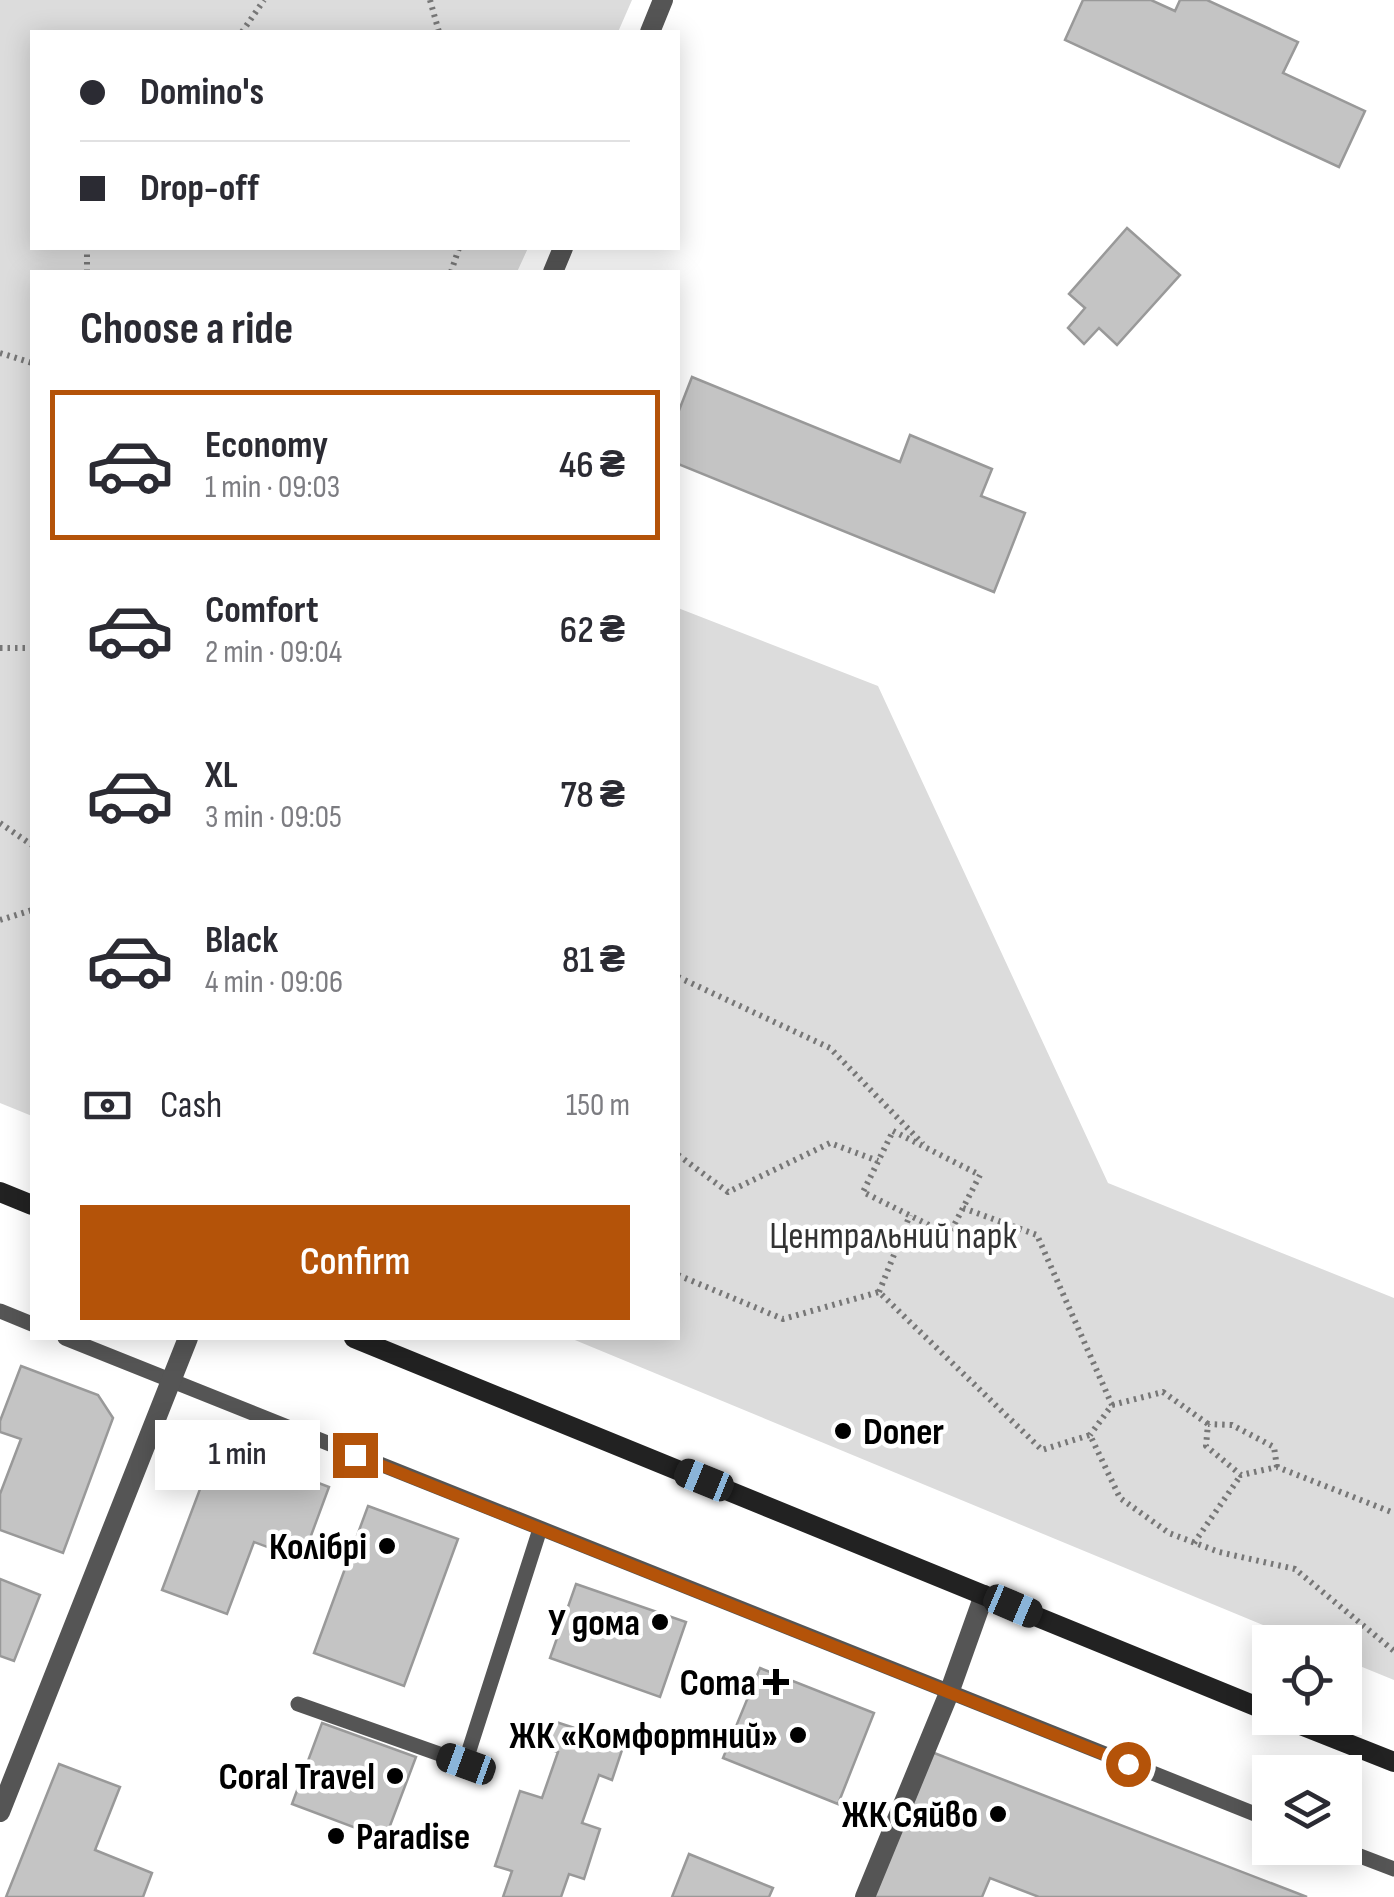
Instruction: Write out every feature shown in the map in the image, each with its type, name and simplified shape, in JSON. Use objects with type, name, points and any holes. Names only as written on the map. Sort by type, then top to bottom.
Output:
[{"type":"main road","points":[[0,1192],[30,1204]]},
{"type":"main road","points":[[359,1340],[1252,1705]]},
{"type":"main road","points":[[1326,1735],[1394,1762]]},
{"type":"street","points":[[651,30],[663,0]]},
{"type":"street","points":[[0,1812],[187,1340]]},
{"type":"street","points":[[864,1897],[949,1693],[984,1594]]},
{"type":"lane","points":[[0,1310],[30,1323]]},
{"type":"lane","points":[[70,1340],[1252,1813]]},
{"type":"lane","points":[[298,1704],[466,1764],[540,1530]]},
{"type":"lane","points":[[1362,1857],[1394,1870]]},
{"type":"path","points":[[243,30],[264,0]]},
{"type":"path","points":[[430,0],[438,30]]},
{"type":"path","points":[[0,354],[30,362]]},
{"type":"path","points":[[0,648],[30,648]]},
{"type":"path","points":[[0,823],[30,844]]},
{"type":"path","points":[[0,920],[30,912]]},
{"type":"path","points":[[680,977],[830,1048],[928,1148]]},
{"type":"path","points":[[893,1132],[980,1175],[949,1235],[863,1192],[878,1161],[893,1132]]},
{"type":"path","points":[[680,1156],[728,1192],[830,1143],[878,1161]]},
{"type":"path","points":[[963,1208],[1037,1235],[1112,1405]]},
{"type":"path","points":[[879,1292],[910,1216]]},
{"type":"path","points":[[680,1276],[783,1319],[879,1292]]},
{"type":"path","points":[[879,1292],[1042,1450],[1090,1435],[1112,1405],[1163,1392],[1208,1424],[1232,1424],[1274,1447],[1277,1468]]},
{"type":"path","points":[[1208,1424],[1206,1446],[1242,1475]]},
{"type":"path","points":[[1090,1435],[1120,1498],[1169,1534],[1295,1569],[1394,1650]]},
{"type":"path","points":[[1194,1543],[1242,1475],[1277,1468],[1394,1513]]},
{"type":"green space","points":[[0,0],[632,0],[619,30],[30,30],[30,250],[527,250],[518,270],[30,270],[30,1115],[0,1103]]},
{"type":"green space","name":"Центральний парк","points":[[680,609],[878,686],[1108,1183],[1394,1298],[1394,1680],[1362,1667],[1362,1625],[1263,1625],[575,1340],[680,1340]]},
{"type":"building","points":[[1083,0],[1151,0],[1175,11],[1180,0],[1207,0],[1298,42],[1283,73],[1365,111],[1339,167],[1065,40]]},
{"type":"building","points":[[1127,228],[1180,275],[1117,345],[1099,328],[1084,344],[1068,328],[1085,308],[1069,294]]},
{"type":"building","points":[[692,377],[900,462],[910,435],[992,469],[981,496],[1025,513],[994,592],[680,465],[680,408]]},
{"type":"building","points":[[21,1366],[98,1395],[113,1418],[63,1553],[0,1530],[0,1494],[21,1439],[0,1432],[0,1421]]},
{"type":"building","points":[[217,1444],[329,1487],[302,1560],[254,1542],[227,1614],[162,1590]]},
{"type":"building","points":[[368,1506],[458,1539],[404,1686],[314,1653]]},
{"type":"building","points":[[0,1579],[40,1595],[14,1661],[0,1656]]},
{"type":"building","points":[[576,1584],[686,1622],[660,1697],[550,1658]]},
{"type":"building","name":"ЖК «Комфортний»","points":[[760,1668],[874,1713],[838,1804],[723,1758]]},
{"type":"building","points":[[553,1721],[624,1744],[612,1780],[599,1775],[582,1823],[600,1829],[584,1879],[569,1874],[561,1897],[503,1897],[512,1871],[495,1866],[520,1791],[542,1798],[558,1752],[544,1748]]},
{"type":"building","points":[[322,1723],[416,1757],[385,1839],[292,1804]]},
{"type":"building","name":"ЖК Сяйво","points":[[929,1751],[1307,1897],[1039,1897],[990,1878],[982,1897],[872,1897]]},
{"type":"building","points":[[59,1764],[120,1787],[95,1850],[152,1873],[143,1897],[6,1897]]},
{"type":"building","points":[[689,1854],[773,1888],[769,1897],[672,1897]]},
{"type":"place","name":"Doner","points":[[843,1431]]},
{"type":"place","name":"Колібрі","points":[[387,1546]]},
{"type":"place","name":"У дома","points":[[660,1622]]},
{"type":"place","name":"Сота","points":[[776,1682]]},
{"type":"place","name":"ЖК «Комфортний»","points":[[798,1735]]},
{"type":"place","name":"Coral Travel","points":[[395,1776]]},
{"type":"place","name":"ЖК Сяйво","points":[[998,1814]]},
{"type":"place","name":"Paradise","points":[[336,1836]]},
{"type":"route","points":[[355,1455],[1128,1764]]}]
